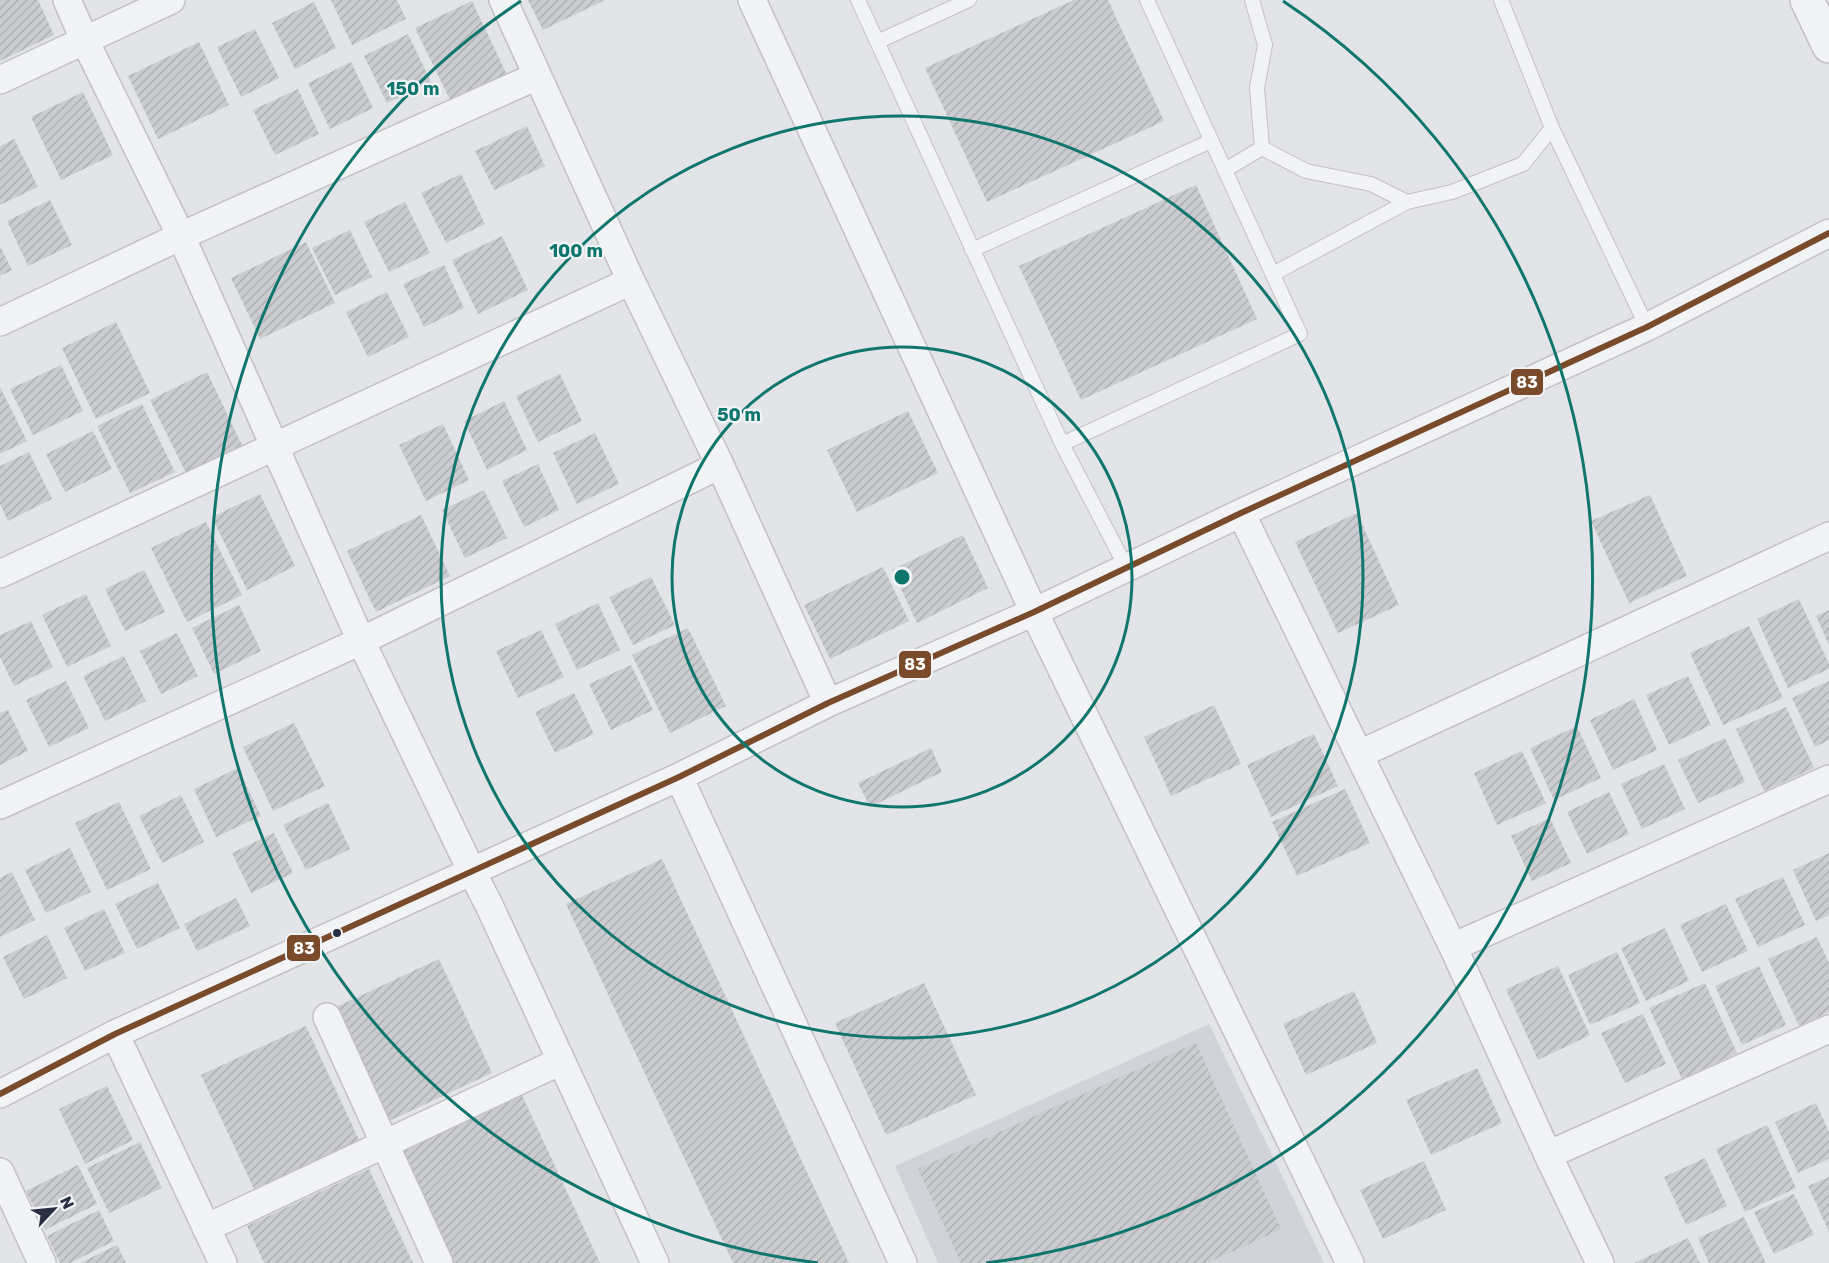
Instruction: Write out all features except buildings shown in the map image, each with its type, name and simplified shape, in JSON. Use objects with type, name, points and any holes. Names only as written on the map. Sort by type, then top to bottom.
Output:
[{"type":"street","points":[[67,0],[181,236],[361,641],[489,905],[655,1263]]},
{"type":"street","points":[[0,80],[171,0]]},
{"type":"street","points":[[503,0],[631,281],[720,465],[828,703]]},
{"type":"street","points":[[752,0],[1034,612],[1350,1263]]},
{"type":"street","points":[[1807,0],[1829,46]]},
{"type":"street","points":[[0,322],[181,236],[537,76]]},
{"type":"street","points":[[0,1094],[116,1034],[679,777],[828,703],[1034,612],[1241,513],[1647,327],[1829,233]]},
{"type":"street","points":[[0,574],[631,281]]},
{"type":"street","points":[[0,805],[361,641],[720,465]]},
{"type":"street","points":[[1241,513],[1454,947],[1548,1155],[1600,1263]]},
{"type":"street","points":[[1360,754],[1829,536]]},
{"type":"street","points":[[679,777],[903,1263]]},
{"type":"street","points":[[1454,947],[1829,779]]},
{"type":"street","points":[[327,1017],[439,1263]]},
{"type":"street","points":[[1548,1155],[1829,1029]]},
{"type":"street","points":[[116,1034],[223,1263]]},
{"type":"street","points":[[206,1228],[561,1061]]},
{"type":"street","points":[[0,1172],[42,1263]]},
{"type":"lane","points":[[858,0],[1062,444],[1126,567]]},
{"type":"lane","points":[[877,42],[969,0]]},
{"type":"lane","points":[[1062,444],[1300,334],[1147,0]]},
{"type":"lane","points":[[1252,0],[1265,45],[1257,88],[1262,148]]},
{"type":"lane","points":[[1501,0],[1552,128],[1647,327]]},
{"type":"lane","points":[[1273,274],[1407,202],[1452,192],[1522,164],[1552,128]]},
{"type":"lane","points":[[972,250],[1211,141]]},
{"type":"lane","points":[[1225,171],[1262,148]]},
{"type":"lane","points":[[1262,148],[1306,171],[1371,184],[1407,202]]},
{"type":"shaded area","points":[[1209,1024],[1324,1263],[938,1263],[895,1166]]},
{"type":"transit line","name":"83","points":[[0,1094],[115,1034],[679,777],[828,703],[1034,612],[1241,513],[1647,327],[1829,233]]}]
